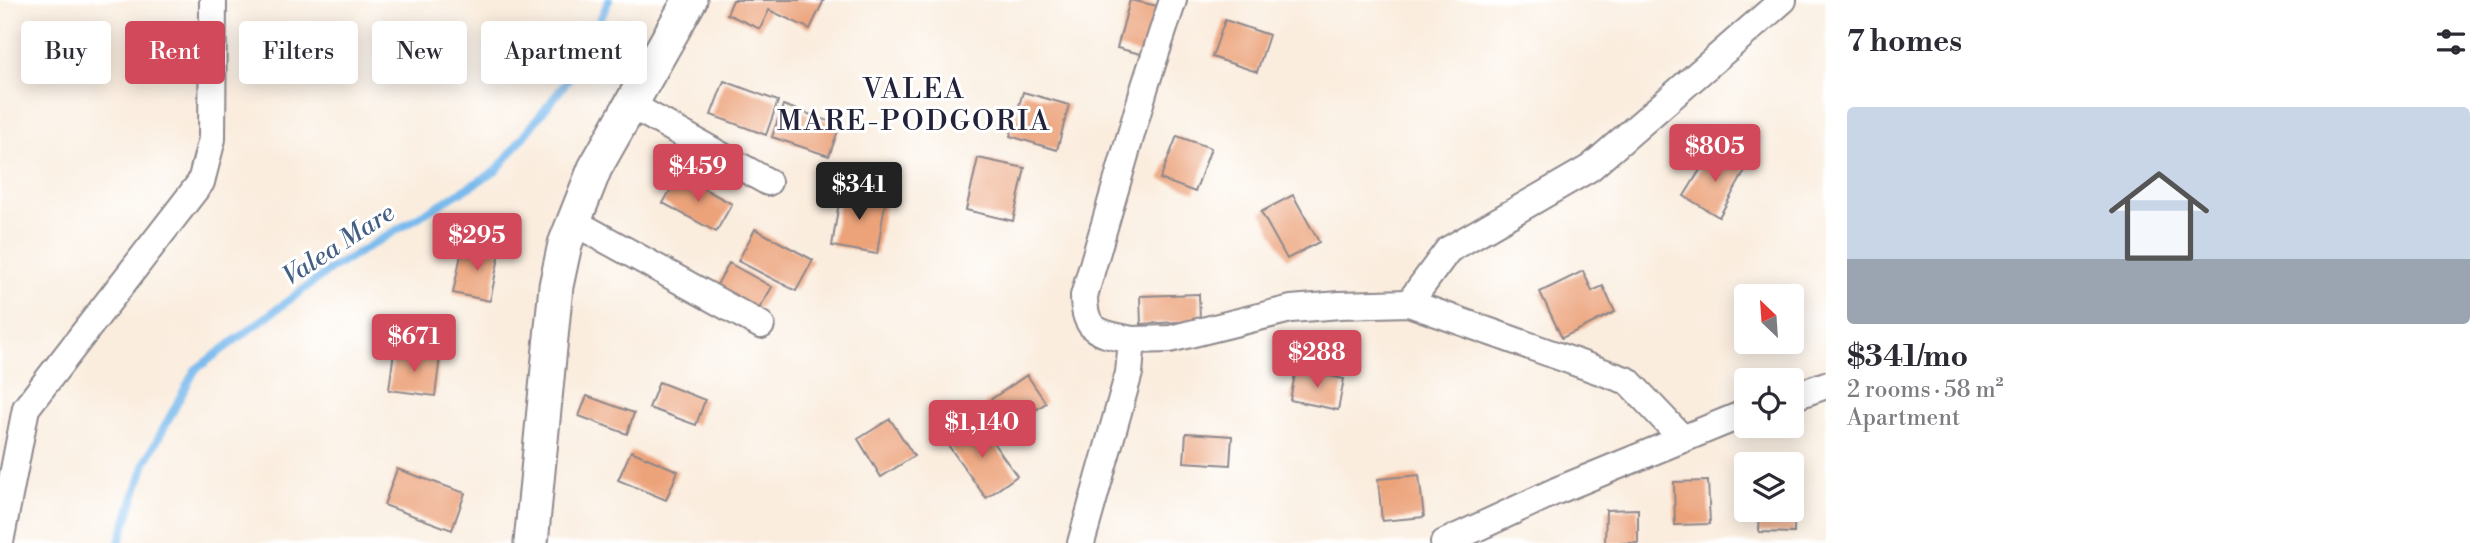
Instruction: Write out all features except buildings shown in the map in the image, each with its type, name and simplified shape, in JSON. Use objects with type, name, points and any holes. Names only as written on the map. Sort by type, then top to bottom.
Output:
[{"type":"main road","points":[[531,543],[556,286],[565,244],[595,168],[690,0]]},
{"type":"street","points":[[0,542],[26,408],[201,182],[212,139],[213,0]]},
{"type":"street","points":[[1173,0],[1084,296],[1084,312],[1089,324],[1100,333],[1132,340],[1170,339],[1291,309],[1409,303],[1628,381],[1682,438]]},
{"type":"street","points":[[1409,303],[1448,250],[1590,168],[1783,0]]},
{"type":"street","points":[[631,105],[768,181]]},
{"type":"street","points":[[572,221],[761,325]]},
{"type":"street","points":[[1081,543],[1129,373],[1132,340]]},
{"type":"street","points":[[1804,393],[1826,385]]},
{"type":"street","points":[[1444,543],[1556,491],[1734,418]]},
{"type":"waterway","name":"Valea Mare","points":[[119,543],[145,463],[195,370],[331,269],[496,171],[580,65],[609,0]]},
{"type":"district","name":"VALEA MARE-PODGORIA","points":[[914,104]]}]
